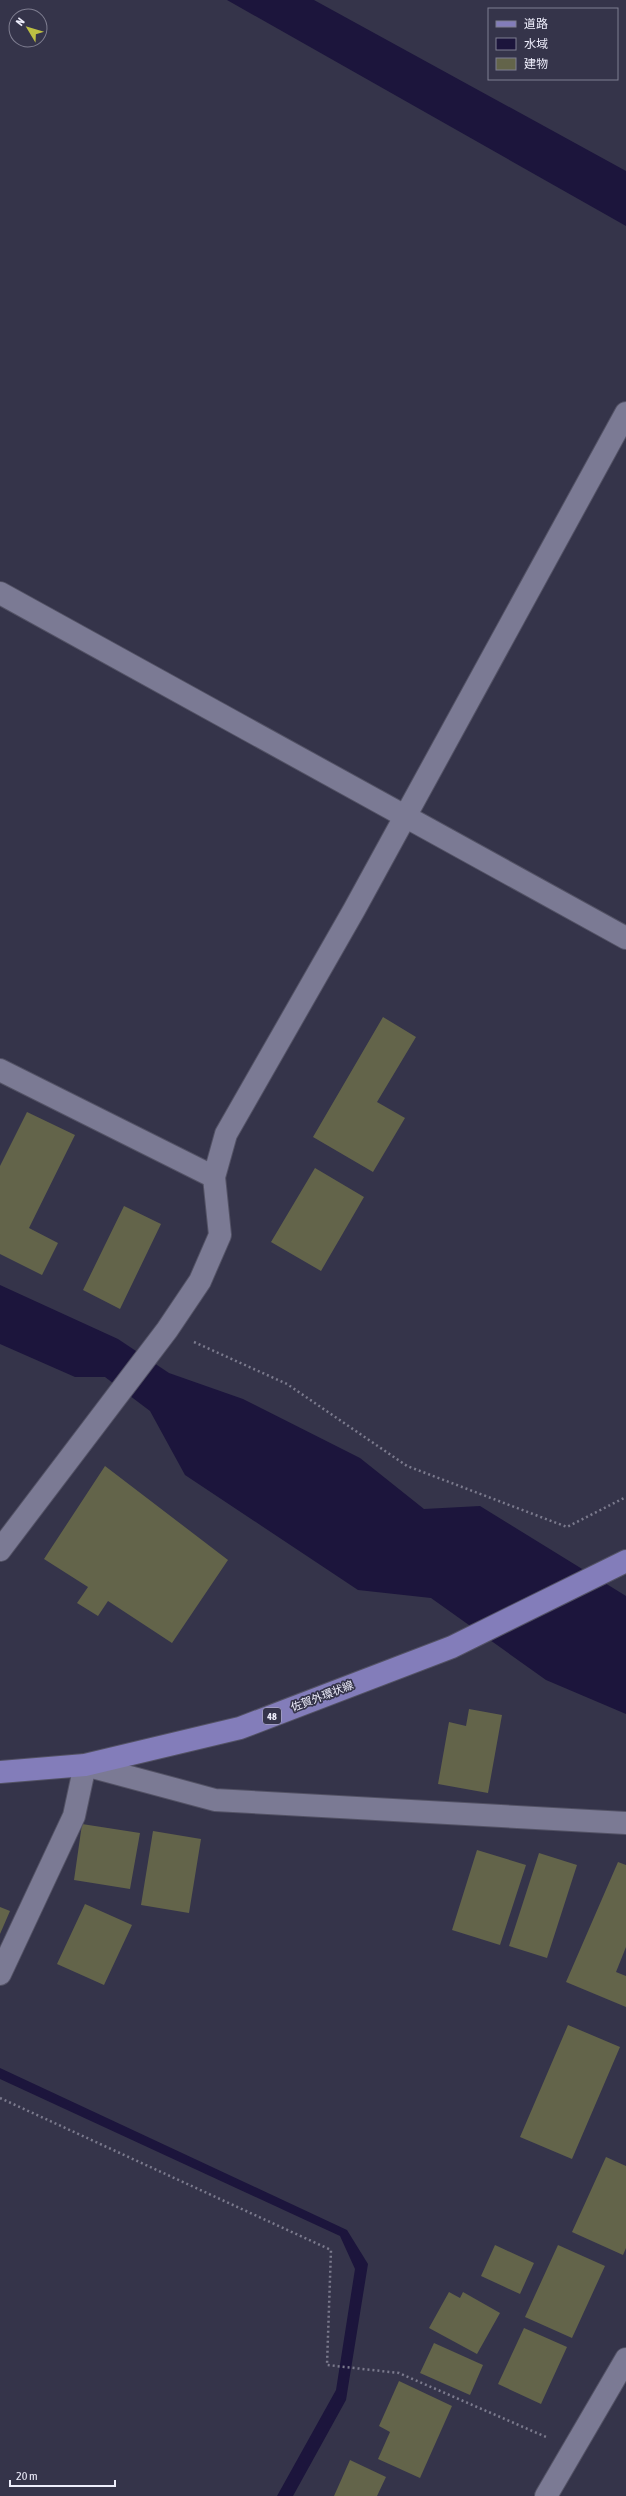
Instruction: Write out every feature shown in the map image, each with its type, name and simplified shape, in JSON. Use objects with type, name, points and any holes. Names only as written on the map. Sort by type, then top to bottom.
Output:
[{"type":"main road","name":"佐賀外環状線","points":[[0,1772],[85,1765],[240,1728],[452,1647],[617,1564]]},
{"type":"street","points":[[0,1550],[161,1338],[200,1281],[220,1235],[214,1177],[226,1134],[354,910],[404,814],[626,412]]},
{"type":"street","points":[[0,593],[404,814],[626,938]]},
{"type":"street","points":[[0,1070],[214,1177]]},
{"type":"street","points":[[0,1974],[74,1816],[85,1765],[215,1800],[626,1823]]},
{"type":"street","points":[[546,2496],[626,2359]]},
{"type":"path","points":[[161,1338],[287,1384],[407,1466],[567,1527],[626,1497]]},
{"type":"path","points":[[0,2098],[331,2250],[327,2365],[399,2373],[574,2450]]},
{"type":"water","points":[[227,0],[314,0],[626,171],[626,226]]},
{"type":"water","points":[[0,1285],[118,1339],[169,1373],[243,1399],[360,1458],[424,1509],[480,1506],[626,1596],[626,1714],[546,1680],[431,1598],[358,1590],[185,1475],[150,1411],[105,1377],[75,1377],[0,1344]]},
{"type":"water","points":[[0,2068],[347,2230],[368,2264],[346,2400],[293,2496],[277,2496],[336,2390],[355,2269],[340,2236],[0,2079]]},
{"type":"building","points":[[383,1017],[416,1037],[377,1102],[405,1118],[373,1172],[313,1137]]},
{"type":"building","points":[[27,1112],[75,1135],[29,1228],[58,1243],[42,1275],[0,1254],[0,1166]]},
{"type":"building","points":[[315,1168],[364,1197],[321,1271],[271,1242]]},
{"type":"building","points":[[124,1206],[161,1224],[120,1309],[83,1290]]},
{"type":"building","points":[[105,1466],[228,1560],[172,1643],[108,1601],[98,1616],[77,1603],[88,1587],[44,1559]]},
{"type":"building","points":[[469,1709],[502,1715],[488,1793],[438,1784],[449,1722],[466,1726]]},
{"type":"building","points":[[82,1824],[140,1833],[130,1889],[74,1880]]},
{"type":"building","points":[[153,1831],[201,1839],[189,1913],[141,1905]]},
{"type":"building","points":[[477,1850],[526,1865],[500,1945],[452,1930]]},
{"type":"building","points":[[539,1853],[577,1865],[547,1958],[509,1946]]},
{"type":"building","points":[[618,1862],[626,1865],[626,1947],[616,1972],[626,1976],[626,2007],[566,1982]]},
{"type":"building","points":[[85,1904],[132,1925],[104,1985],[57,1964]]},
{"type":"building","points":[[0,1907],[10,1911],[0,1934]]},
{"type":"building","points":[[568,2025],[620,2047],[572,2159],[520,2137]]},
{"type":"building","points":[[606,2157],[626,2166],[626,2248],[623,2255],[572,2232]]},
{"type":"building","points":[[495,2245],[534,2263],[520,2294],[481,2276]]},
{"type":"building","points":[[558,2245],[605,2266],[572,2338],[525,2317]]},
{"type":"building","points":[[449,2292],[460,2298],[463,2292],[500,2313],[477,2354],[429,2328]]},
{"type":"building","points":[[524,2328],[567,2347],[541,2404],[498,2384]]},
{"type":"building","points":[[434,2343],[483,2365],[470,2395],[420,2373]]},
{"type":"building","points":[[399,2381],[452,2406],[420,2478],[378,2459],[390,2432],[379,2426]]},
{"type":"building","points":[[350,2460],[386,2477],[377,2496],[334,2496]]}]
